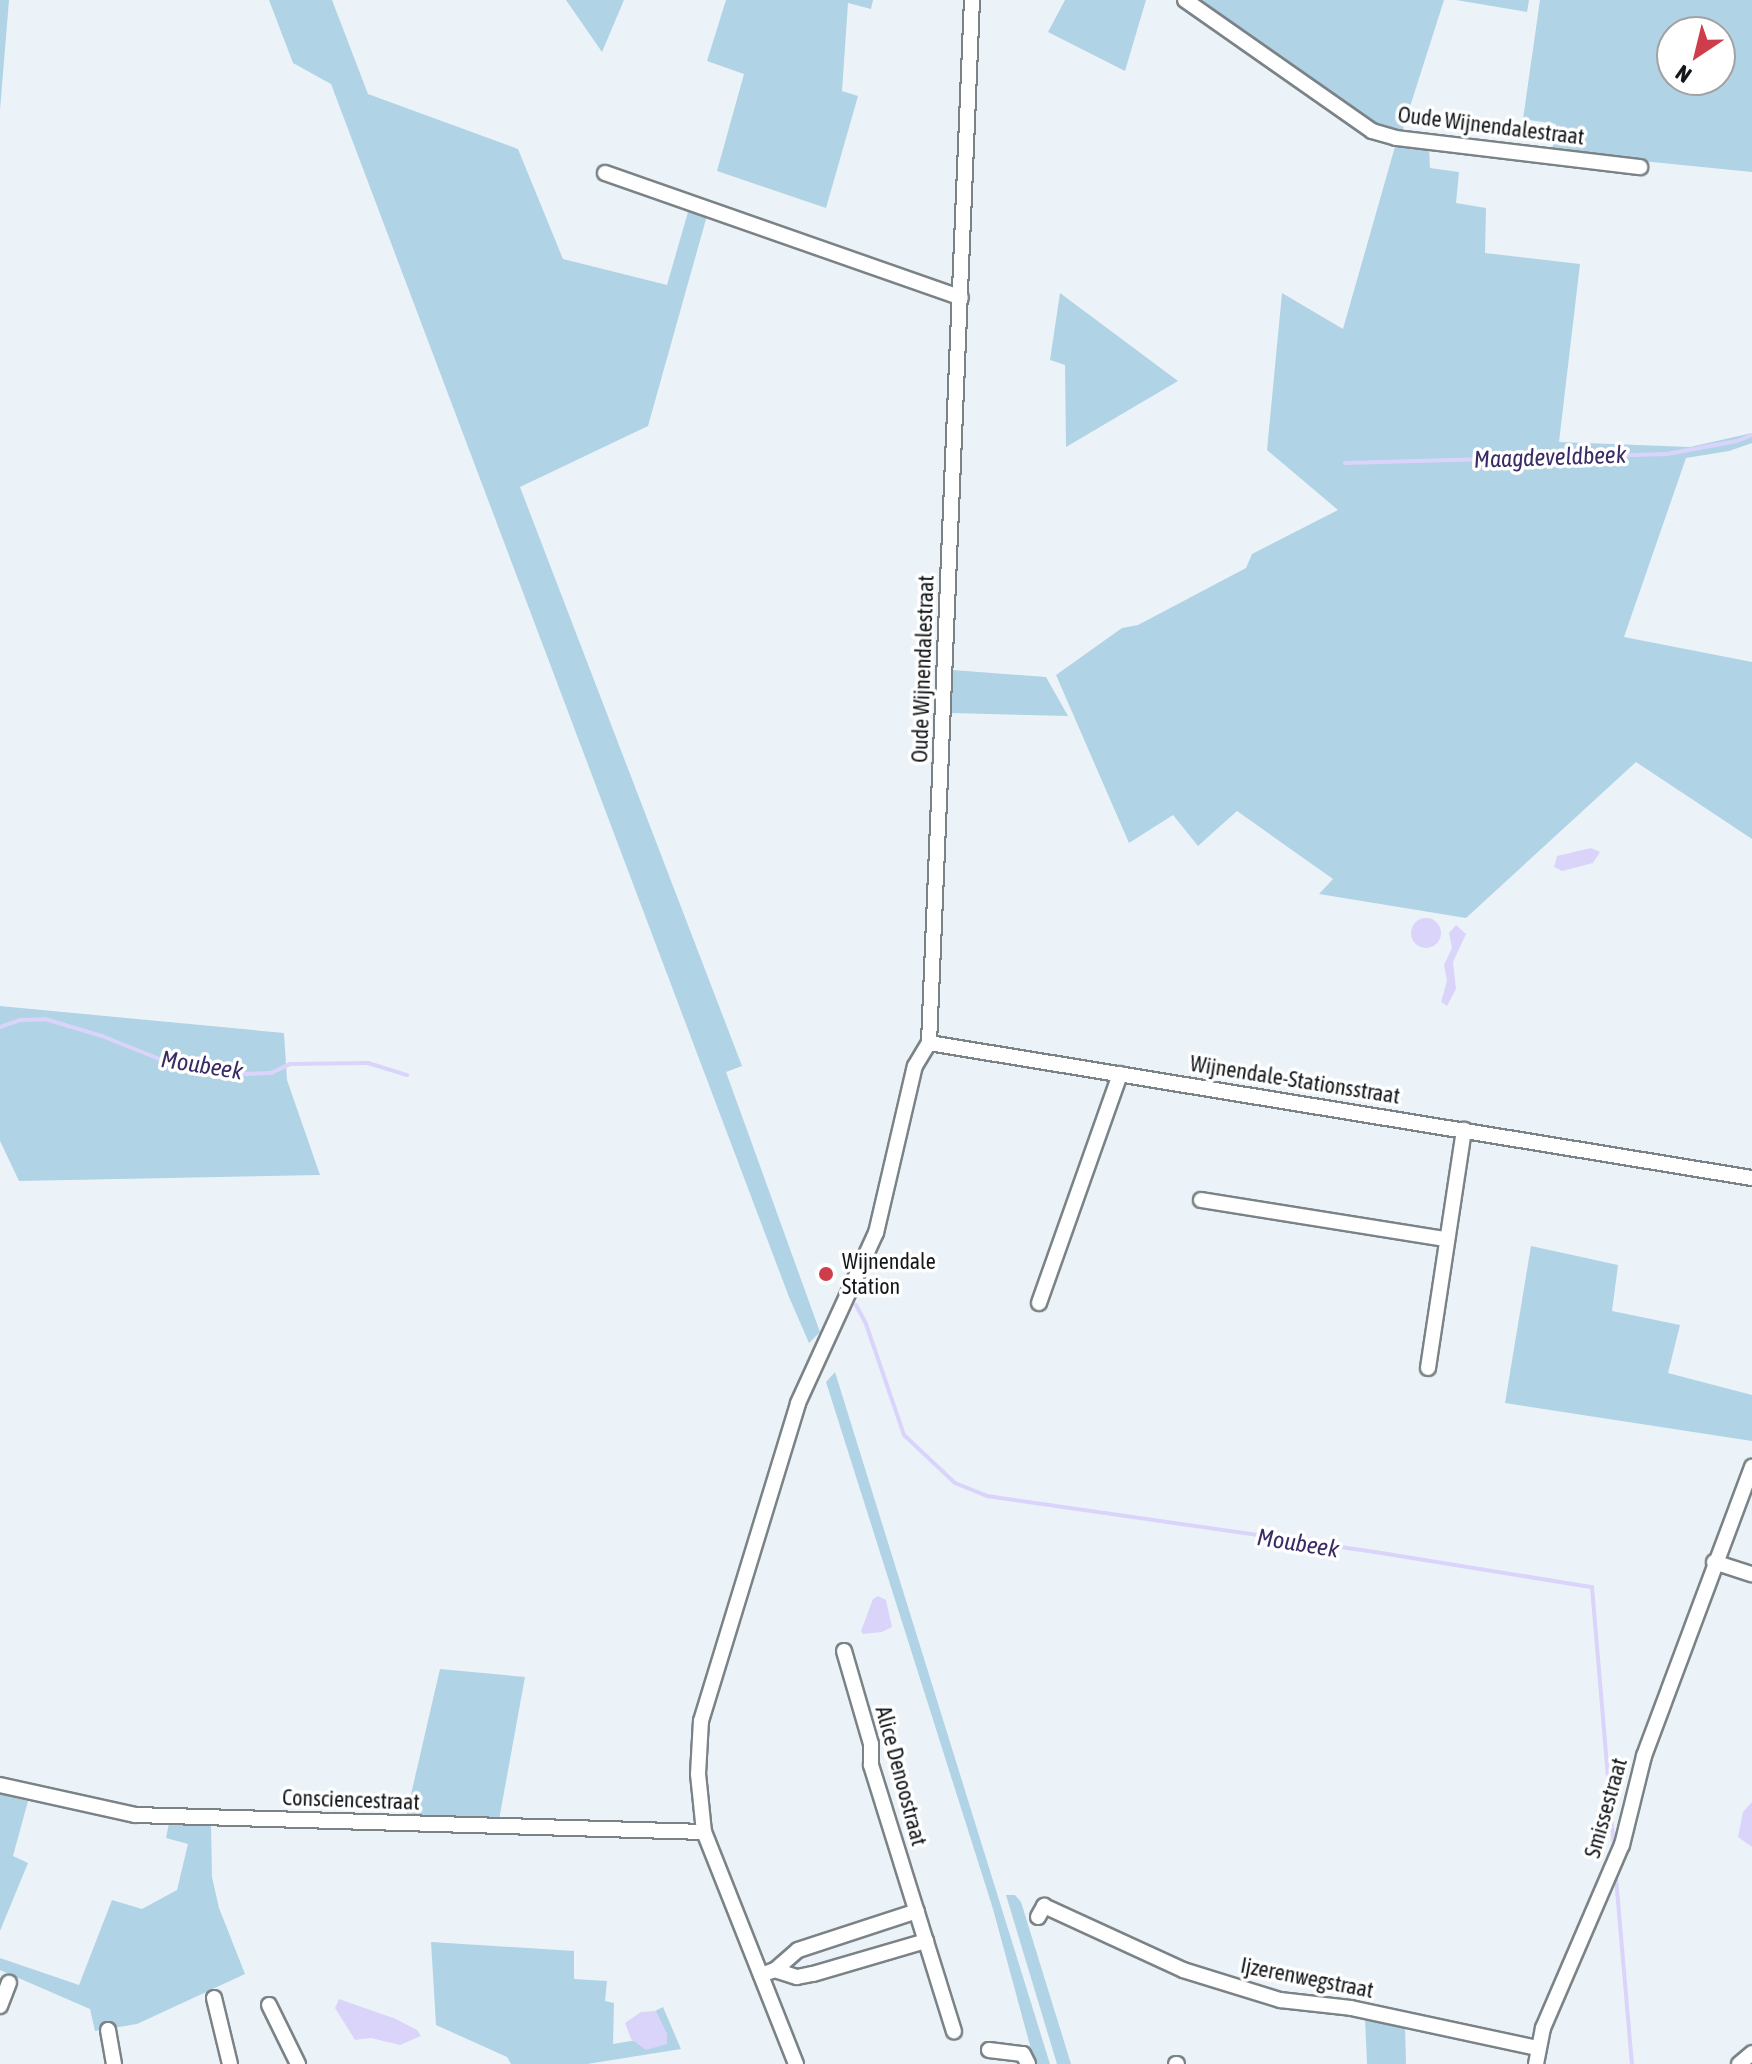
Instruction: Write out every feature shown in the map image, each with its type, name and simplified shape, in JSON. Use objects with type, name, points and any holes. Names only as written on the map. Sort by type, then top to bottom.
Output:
[{"type":"street","name":"Oude Wijnendalestraat","points":[[929,1043],[972,0]]},
{"type":"street","name":"Oude Wijnendalestraat","points":[[1185,0],[1372,131],[1396,138],[1640,167]]},
{"type":"street","points":[[605,173],[961,298]]},
{"type":"street","points":[[796,2064],[768,1972],[704,1832],[698,1774],[701,1721],[798,1403],[876,1233],[911,1081],[929,1043]]},
{"type":"street","name":"Wijnendale-Stationsstraat","points":[[929,1043],[1752,1178]]},
{"type":"street","points":[[1039,1303],[1120,1074]]},
{"type":"street","points":[[1428,1368],[1445,1239],[1464,1130]]},
{"type":"street","points":[[1201,1200],[1445,1239]]},
{"type":"street","name":"Smissestraat","points":[[1536,2064],[1538,2048],[1554,2000],[1622,1845],[1644,1756],[1752,1467]]},
{"type":"street","points":[[1714,1562],[1752,1574]]},
{"type":"street","name":"Alice Denoostraat","points":[[844,1651],[871,1744],[871,1765],[954,2031]]},
{"type":"street","name":"Consciencestraat","points":[[0,1785],[135,1815],[704,1832]]},
{"type":"street","name":"Ijzerenwegstraat","points":[[1038,1917],[1044,1906],[1183,1970],[1280,2000],[1351,2008],[1538,2048]]},
{"type":"street","points":[[768,1972],[798,1950],[917,1911]]},
{"type":"street","points":[[768,1972],[805,1976],[926,1941]]},
{"type":"street","points":[[0,2006],[9,1983]]},
{"type":"street","points":[[214,1998],[230,2064]]},
{"type":"street","points":[[269,2005],[298,2064]]},
{"type":"street","points":[[108,2030],[114,2064]]},
{"type":"street","points":[[989,2050],[1023,2054],[1028,2064]]},
{"type":"street","points":[[1739,2064],[1752,2053]]},
{"type":"shaded area","points":[[0,0],[9,0],[0,110]]},
{"type":"shaded area","points":[[269,0],[332,0],[368,94],[518,149],[563,259],[667,285],[690,205],[708,212],[648,426],[520,487],[742,1066],[726,1072],[820,1332],[809,1343],[331,84],[293,63]]},
{"type":"shaded area","points":[[566,0],[624,0],[602,52]]},
{"type":"shaded area","points":[[726,0],[873,0],[871,9],[848,3],[842,91],[858,96],[826,208],[717,171],[744,74],[707,61]]},
{"type":"shaded area","points":[[1065,0],[1146,0],[1125,71],[1048,32]]},
{"type":"shaded area","points":[[1197,0],[1444,0],[1401,135],[1369,125]]},
{"type":"shaded area","points":[[1456,0],[1529,0],[1527,12]]},
{"type":"shaded area","points":[[1540,0],[1752,0],[1752,172],[1552,152],[1556,124],[1523,119]]},
{"type":"shaded area","points":[[1396,143],[1429,146],[1430,168],[1459,172],[1456,203],[1486,208],[1485,253],[1580,264],[1559,442],[1690,447],[1752,433],[1752,443],[1729,451],[1686,458],[1624,637],[1752,662],[1752,839],[1636,762],[1466,918],[1319,894],[1333,879],[1237,811],[1198,846],[1173,815],[1129,843],[1056,675],[1122,628],[1138,625],[1246,568],[1252,554],[1338,510],[1267,450],[1282,293],[1343,329]]},
{"type":"shaded area","points":[[1060,293],[1178,381],[1066,447],[1065,365],[1050,360]]},
{"type":"shaded area","points":[[953,670],[1046,677],[1068,716],[950,713]]},
{"type":"shaded area","points":[[1591,848],[1600,852],[1593,863],[1562,871],[1554,867],[1557,856]]},
{"type":"shaded area","points":[[1426,918],[1437,922],[1441,933],[1437,944],[1426,948],[1415,944],[1411,933],[1415,922]]},
{"type":"shaded area","points":[[1456,925],[1466,934],[1453,962],[1456,989],[1447,1006],[1441,1002],[1447,981],[1444,965],[1452,948],[1449,933]]},
{"type":"shaded area","points":[[0,1006],[284,1033],[287,1080],[320,1175],[19,1181],[0,1141]]},
{"type":"shaded area","points":[[1531,1246],[1618,1265],[1612,1311],[1680,1325],[1668,1373],[1752,1395],[1752,1441],[1505,1403]]},
{"type":"shaded area","points":[[835,1372],[1050,2064],[1035,2064],[993,1909],[826,1382]]},
{"type":"shaded area","points":[[878,1596],[886,1600],[892,1627],[882,1632],[863,1634],[861,1631],[873,1599]]},
{"type":"shaded area","points":[[440,1669],[525,1677],[499,1820],[406,1816]]},
{"type":"shaded area","points":[[0,1794],[28,1801],[13,1856],[28,1863],[0,1931]]},
{"type":"shaded area","points":[[1752,1802],[1752,1847],[1738,1837],[1743,1812]]},
{"type":"shaded area","points":[[169,1823],[211,1824],[212,1877],[219,1908],[245,1974],[137,2024],[95,2031],[90,2009],[0,1970],[0,1958],[79,1985],[112,1900],[142,1909],[177,1890],[188,1844],[166,1838]]},
{"type":"shaded area","points":[[1006,1895],[1015,1895],[1021,1902],[1071,2064],[1057,2064]]},
{"type":"shaded area","points":[[431,1942],[574,1951],[574,1979],[607,1981],[605,2001],[614,2003],[613,2044],[666,2035],[653,2012],[663,2007],[681,2049],[587,2064],[511,2064],[507,2057],[436,2025]]},
{"type":"shaded area","points":[[339,1999],[396,2019],[417,2030],[421,2036],[400,2045],[371,2038],[355,2040],[335,2008]]},
{"type":"shaded area","points":[[656,2011],[667,2034],[667,2044],[646,2050],[631,2039],[625,2023],[641,2012]]},
{"type":"shaded area","points":[[1365,2017],[1405,2025],[1406,2064],[1367,2064]]},
{"type":"waterway","name":"Maagdeveldbeek","points":[[1345,463],[1667,454],[1737,441],[1752,435]]},
{"type":"waterway","name":"Moubeek","points":[[0,1027],[20,1020],[45,1019],[102,1036],[167,1062],[217,1067],[245,1074],[271,1073],[290,1064],[368,1063],[407,1075]]},
{"type":"waterway","name":"Moubeek","points":[[856,1305],[866,1324],[904,1435],[955,1483],[987,1496],[1592,1587],[1614,1847]]},
{"type":"waterway","name":"Moubeek","points":[[1616,1878],[1632,2064]]},
{"type":"place","name":"Wijnendale Station","points":[[826,1274]]}]
